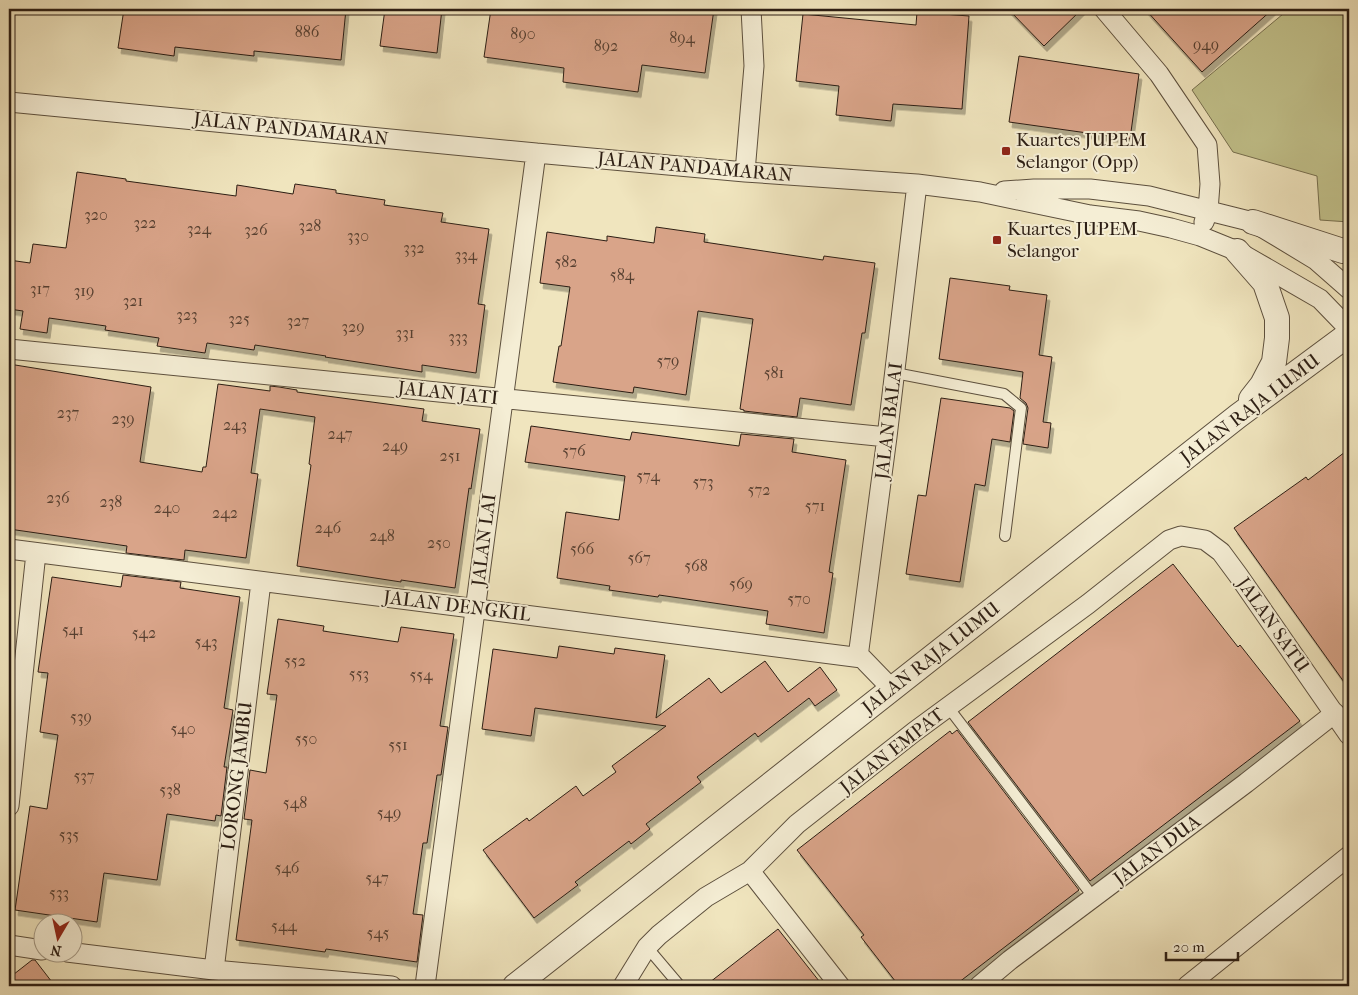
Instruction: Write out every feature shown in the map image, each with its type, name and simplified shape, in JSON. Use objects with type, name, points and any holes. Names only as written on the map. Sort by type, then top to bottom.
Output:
[{"type":"street","points":[[745,172],[754,66],[751,9]]},
{"type":"street","points":[[1104,9],[1159,74],[1207,145],[1210,184],[1208,211],[1200,236]]},
{"type":"street","name":"JALAN PANDAMARAN","points":[[9,102],[745,172],[917,184],[980,192],[1090,215],[1139,221],[1200,236],[1237,251],[1320,299],[1349,330]]},
{"type":"street","name":"JALAN LAI","points":[[425,986],[536,153]]},
{"type":"street","name":"JALAN BALAI","points":[[858,657],[895,373],[917,184]]},
{"type":"street","points":[[980,192],[1090,188],[1149,196],[1253,222],[1343,250],[1349,250]]},
{"type":"street","points":[[1253,222],[1316,260],[1349,288]]},
{"type":"street","points":[[1237,251],[1265,283],[1277,318],[1274,362],[1262,385],[1238,416]]},
{"type":"street","name":"JALAN RAJA LUMU","points":[[515,986],[1238,416],[1349,334]]},
{"type":"street","name":"JALAN JATI","points":[[9,348],[887,437]]},
{"type":"street","name":"JALAN EMPAT","points":[[623,986],[646,947],[706,897],[750,871],[797,824],[914,732],[1088,604],[1169,540],[1181,536]]},
{"type":"street","name":"JALAN SATU","points":[[1181,536],[1205,540],[1220,552],[1349,735]]},
{"type":"street","name":"JALAN DENGKIL","points":[[9,549],[858,657]]},
{"type":"street","points":[[9,806],[36,552]]},
{"type":"street","name":"LORONG JAMBU","points":[[214,970],[260,582]]},
{"type":"street","points":[[858,657],[862,658],[892,689]]},
{"type":"street","name":"JALAN DUA","points":[[979,986],[1010,960],[1335,713]]},
{"type":"street","points":[[1187,986],[1349,856]]},
{"type":"street","points":[[750,871],[840,986]]},
{"type":"street","points":[[9,946],[32,949]]},
{"type":"street","points":[[82,954],[214,970],[392,986]]},
{"type":"lane","points":[[895,373],[1004,394],[1021,408],[1004,536]]},
{"type":"lane","points":[[948,707],[1094,898]]},
{"type":"lane","points":[[646,947],[680,986]]},
{"type":"green space","points":[[1289,9],[1349,9],[1349,222],[1320,220],[1317,176],[1233,152],[1192,90]]},
{"type":"building","points":[[124,9],[346,9],[341,60],[254,51],[254,56],[175,47],[174,56],[118,48]]},
{"type":"building","points":[[385,9],[442,9],[437,53],[380,46]]},
{"type":"building","points":[[491,9],[714,9],[705,73],[642,65],[638,92],[563,82],[564,68],[484,57]]},
{"type":"building","points":[[1008,9],[1082,9],[1044,46]]},
{"type":"building","points":[[1145,9],[1273,9],[1202,72]]},
{"type":"building","points":[[917,12],[969,16],[962,109],[893,104],[891,121],[836,115],[839,86],[796,81],[803,14],[916,25]]},
{"type":"building","points":[[1019,56],[1139,74],[1130,139],[1009,122]]},
{"type":"building","points":[[77,172],[126,179],[126,181],[236,196],[237,185],[293,194],[295,184],[336,190],[336,193],[385,200],[384,205],[443,213],[441,222],[489,229],[478,304],[485,305],[476,373],[422,365],[422,372],[255,345],[254,350],[207,343],[205,353],[157,346],[159,338],[105,330],[106,326],[49,318],[47,333],[20,329],[23,311],[9,309],[9,260],[30,263],[33,244],[66,248]]},
{"type":"building","points":[[656,227],[705,234],[704,242],[823,260],[824,256],[875,263],[865,333],[862,333],[851,405],[800,398],[797,417],[740,409],[753,319],[698,311],[686,395],[634,387],[633,393],[553,382],[559,346],[561,346],[570,287],[540,283],[547,232],[607,241],[607,236],[654,243]]},
{"type":"building","points":[[950,278],[1010,286],[1009,290],[1047,295],[1039,355],[1052,357],[1043,422],[1051,423],[1048,448],[1023,444],[1028,408],[1026,403],[1020,398],[1023,372],[939,359]]},
{"type":"building","points":[[9,364],[151,387],[140,462],[202,472],[203,467],[206,467],[218,384],[270,391],[270,386],[279,387],[297,390],[297,392],[424,409],[422,421],[480,429],[471,489],[469,488],[455,588],[401,580],[401,582],[297,566],[311,465],[309,464],[315,417],[260,409],[251,473],[258,474],[246,558],[185,550],[184,560],[126,553],[127,546],[9,529]]},
{"type":"building","points":[[941,398],[1010,408],[1014,411],[1010,442],[992,439],[985,486],[975,484],[960,582],[906,574],[918,495],[926,496]]},
{"type":"building","points":[[531,426],[630,440],[632,432],[739,446],[741,434],[794,439],[792,452],[846,460],[829,572],[833,573],[824,633],[766,624],[768,611],[659,595],[658,597],[609,590],[610,586],[557,578],[566,512],[619,520],[625,476],[525,462]]},
{"type":"building","points":[[1349,449],[1349,689],[1234,528],[1306,477],[1308,480]]},
{"type":"building","points":[[1173,564],[1238,647],[1240,645],[1300,721],[1090,881],[968,722]]},
{"type":"building","points":[[123,575],[181,582],[180,588],[240,597],[224,708],[233,710],[224,767],[227,767],[221,816],[216,815],[215,821],[167,814],[157,880],[104,873],[97,922],[82,920],[82,912],[32,912],[15,910],[30,806],[47,809],[58,735],[40,732],[48,673],[38,672],[52,577],[121,587]]},
{"type":"building","points":[[278,619],[324,626],[323,631],[398,642],[401,627],[454,634],[440,726],[448,727],[441,775],[437,775],[427,843],[423,843],[413,914],[423,915],[417,962],[326,949],[325,952],[236,940],[252,820],[244,819],[250,770],[266,773],[277,695],[267,694]]},
{"type":"building","points":[[559,646],[614,654],[615,648],[665,655],[656,718],[709,678],[721,693],[765,661],[788,692],[820,667],[837,690],[815,706],[809,698],[758,737],[755,733],[697,777],[701,782],[646,824],[650,829],[631,844],[629,841],[575,882],[578,885],[534,918],[483,850],[527,818],[529,821],[576,786],[583,796],[616,772],[612,766],[666,726],[535,708],[531,736],[482,729],[493,649],[557,658]]},
{"type":"building","points":[[957,730],[1079,890],[954,986],[899,986],[861,937],[864,935],[797,850],[950,731],[952,734]]},
{"type":"building","points":[[778,929],[823,986],[705,986]]},
{"type":"building","points":[[32,960],[32,962],[37,962],[55,986],[9,986],[9,978]]},
{"type":"place","name":"Kuartes JUPEM Selangor (Opp)","points":[[1006,151]]},
{"type":"place","name":"Kuartes JUPEM Selangor","points":[[997,240]]}]
